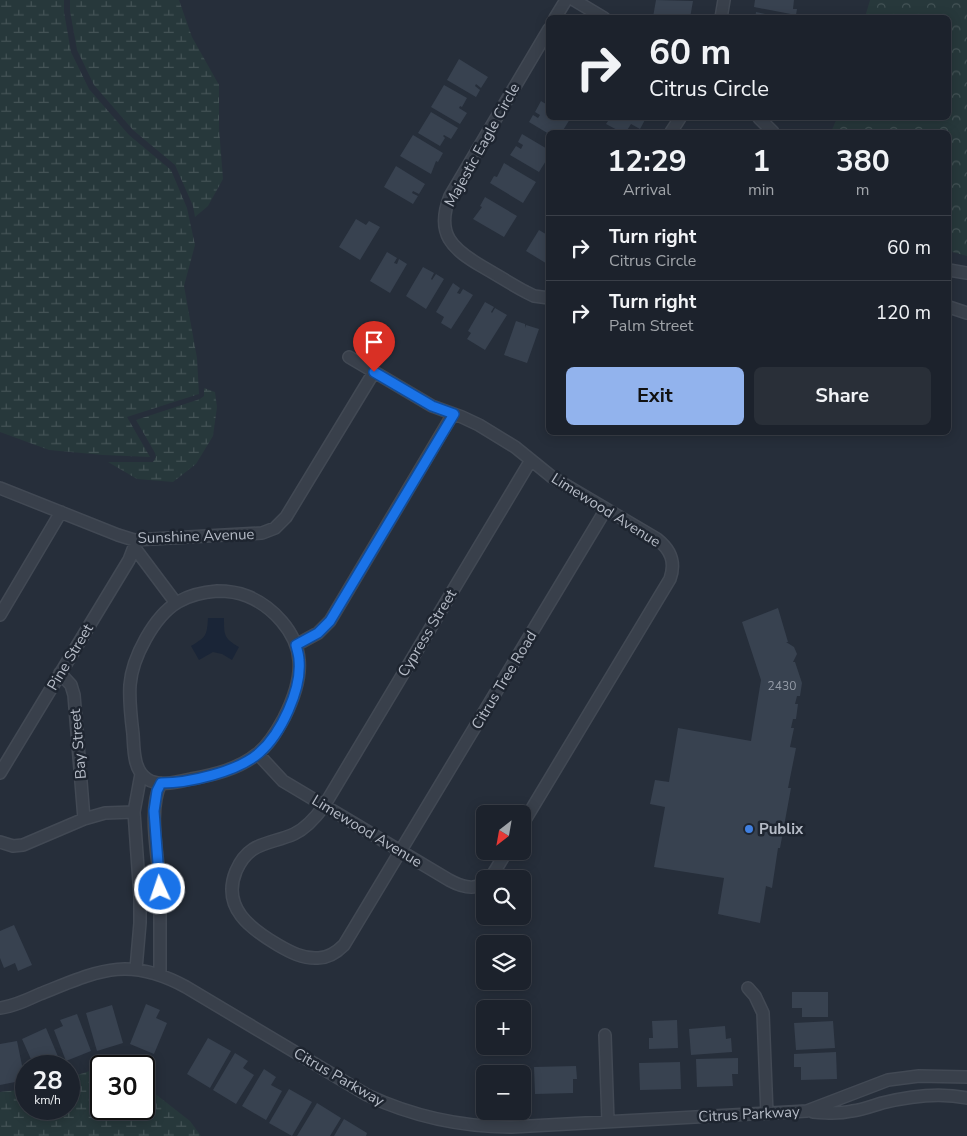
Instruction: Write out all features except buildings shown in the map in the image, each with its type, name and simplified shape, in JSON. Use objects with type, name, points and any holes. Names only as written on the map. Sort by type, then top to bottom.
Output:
[{"type":"street","points":[[558,15],[566,0]]},
{"type":"street","points":[[574,0],[599,15]]},
{"type":"street","points":[[721,15],[724,0]]},
{"type":"street","name":"Majestic Eagle Circle","points":[[546,34],[450,196],[445,208],[444,217],[448,238],[461,254],[526,292],[534,296],[546,298]]},
{"type":"street","points":[[760,120],[771,130]]},
{"type":"street","points":[[951,270],[967,273]]},
{"type":"street","points":[[951,308],[967,313]]},
{"type":"street","name":"Limewood Avenue","points":[[349,357],[432,406],[479,425],[515,447],[552,477],[663,544],[668,549],[673,560],[672,573],[531,810]]},
{"type":"street","name":"Sunshine Avenue","points":[[0,488],[118,535],[134,544],[262,533],[275,528],[291,510],[374,372]]},
{"type":"street","points":[[296,645],[318,633],[330,621],[454,414]]},
{"type":"street","name":"Cypress Street","points":[[324,806],[531,460]]},
{"type":"street","name":"Citrus Tree Road","points":[[401,852],[606,509]]},
{"type":"street","points":[[0,615],[61,512]]},
{"type":"street","points":[[134,544],[176,603]]},
{"type":"street","name":"Pine Street","points":[[0,774],[129,560],[134,544]]},
{"type":"street","points":[[217,591],[247,596],[260,603],[283,623],[296,645],[299,673],[293,698],[274,734],[258,754],[247,761],[218,773],[183,781],[161,783],[146,779],[141,774],[135,757],[130,685],[136,659],[149,634],[166,611],[176,603],[202,592],[217,591]]},
{"type":"street","name":"Bay Street","points":[[60,673],[71,685],[74,695],[84,819]]},
{"type":"street","name":"Limewood Avenue","points":[[258,754],[284,781],[324,806],[457,884],[476,886]]},
{"type":"street","points":[[136,969],[140,923],[140,884],[134,812],[141,774]]},
{"type":"street","points":[[160,974],[159,881],[154,811],[157,791],[161,783]]},
{"type":"street","points":[[324,806],[303,829],[295,834],[271,840],[251,850],[239,865],[233,883],[232,894],[235,904],[244,922],[260,934],[299,955],[317,958],[339,950],[349,939],[401,852]]},
{"type":"street","points":[[0,842],[13,846],[23,845],[84,819],[105,813],[134,812]]},
{"type":"street","points":[[140,884],[159,881]]},
{"type":"street","name":"Citrus Parkway","points":[[0,1008],[18,1003],[87,975],[112,970],[136,969],[160,974],[186,987],[367,1095],[408,1112],[448,1122],[491,1127],[807,1111],[876,1084],[901,1078],[919,1076],[967,1077]]},
{"type":"street","points":[[748,988],[755,996],[763,1013],[767,1114]]},
{"type":"street","points":[[605,1035],[608,1122]]},
{"type":"street","points":[[876,1084],[883,1103]]},
{"type":"street","points":[[807,1111],[839,1113],[924,1096],[967,1098]]},
{"type":"green space","points":[[0,0],[64,0],[64,12],[71,52],[89,89],[129,135],[171,170],[187,208],[195,245],[184,286],[197,358],[199,394],[127,417],[150,457],[49,450],[0,432]]},
{"type":"green space","points":[[70,0],[179,0],[192,37],[219,85],[219,128],[223,179],[208,206],[195,217],[193,206],[175,165],[133,130],[94,85],[77,50],[70,11]]},
{"type":"green space","points":[[870,0],[967,0],[967,256],[951,252],[951,130],[832,130],[836,120],[951,120],[951,15],[866,15]]},
{"type":"green space","points":[[204,388],[215,392],[217,407],[213,436],[196,464],[173,482],[137,479],[108,462],[153,462],[156,457],[155,453],[136,420],[200,399],[204,396]]},
{"type":"green space","points":[[90,1071],[90,1120],[155,1120],[155,1094],[190,1121],[201,1136],[0,1136],[0,1092],[15,1090],[15,1120],[80,1120],[80,1074]]},
{"type":"water","points":[[208,618],[224,618],[226,636],[239,647],[232,660],[222,654],[213,652],[199,660],[191,646],[205,635]]},
{"type":"place","name":"Publix","points":[[749,829]]},
{"type":"route","points":[[160,889],[154,804],[161,783],[183,781],[218,773],[247,761],[267,745],[287,711],[297,686],[299,660],[296,645],[311,638],[330,621],[454,414],[432,406],[374,372]]}]
